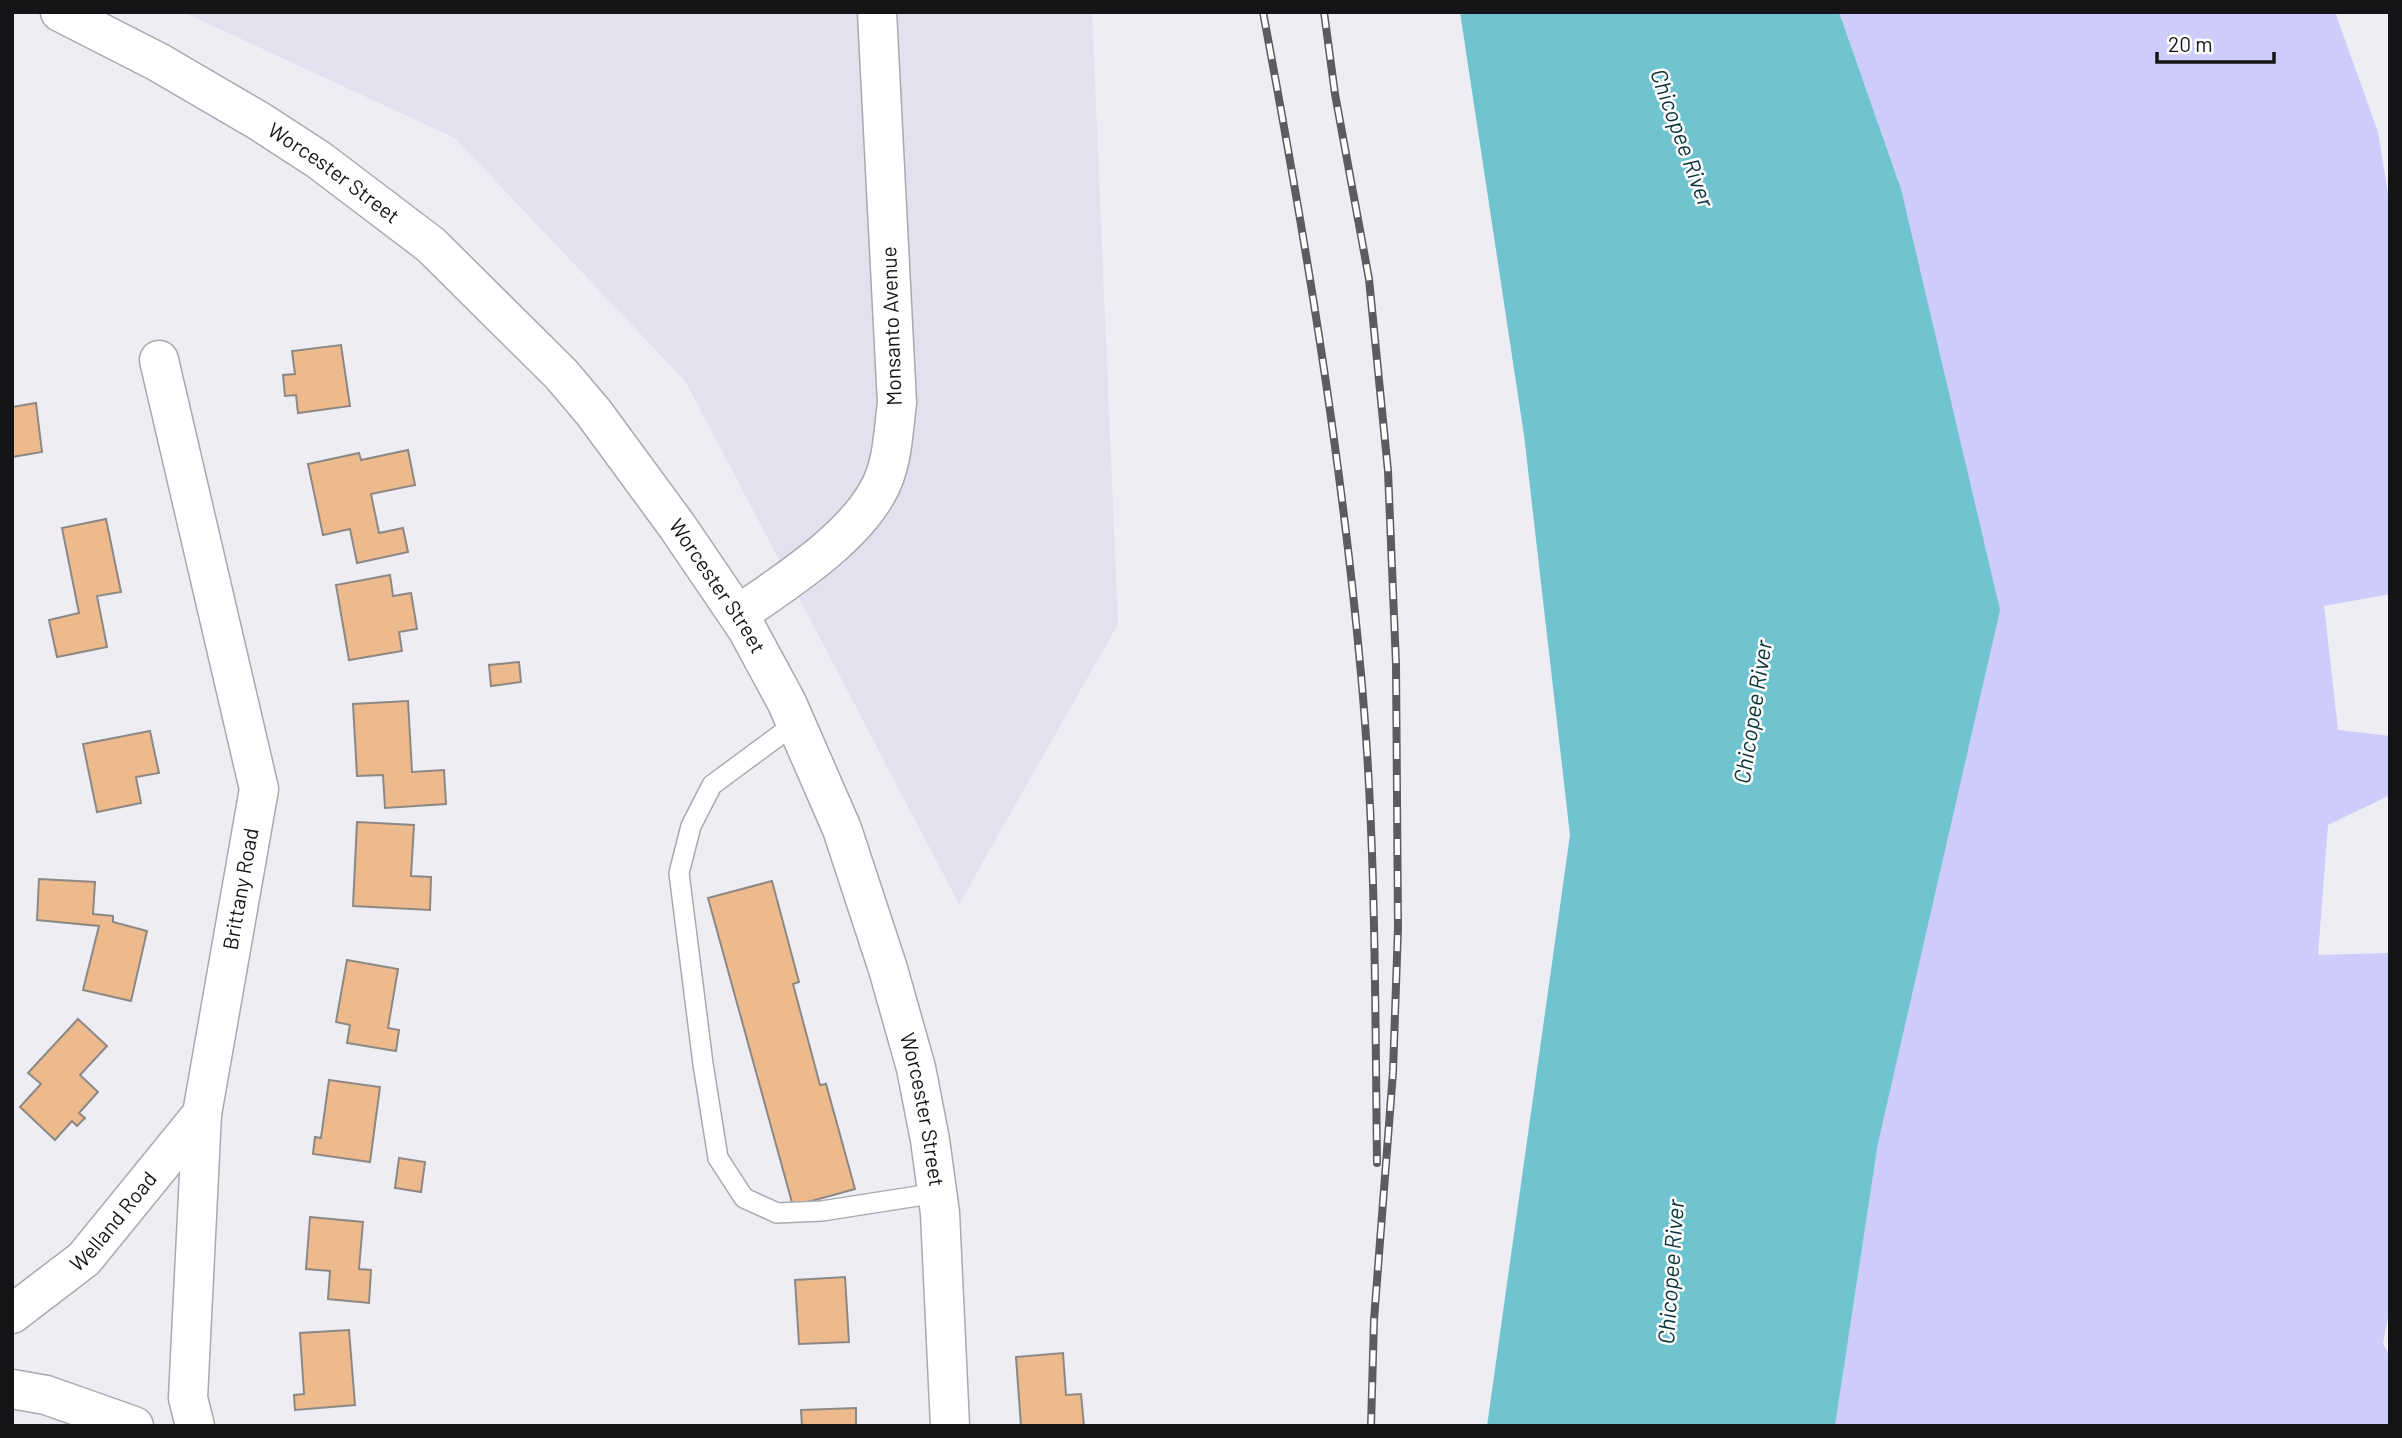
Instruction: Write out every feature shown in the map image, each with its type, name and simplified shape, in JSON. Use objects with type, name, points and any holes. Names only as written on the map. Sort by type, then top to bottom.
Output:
[{"type":"street","name":"Worcester Street","points":[[60,12],[158,62],[260,121],[319,160],[431,245],[554,367],[586,403],[626,454],[738,615],[768,665],[842,829],[916,1068],[937,1193],[950,1426]]},
{"type":"street","name":"Monsanto Avenue","points":[[738,615],[803,568],[847,529],[879,490],[889,463],[897,403],[877,12]]},
{"type":"street","name":"Brittany Road","points":[[159,360],[259,789],[202,1114],[188,1398],[195,1426]]},
{"type":"street","name":"Welland Road","points":[[12,1314],[84,1259],[202,1114]]},
{"type":"street","points":[[12,1389],[46,1395],[134,1426]]},
{"type":"lane","points":[[796,723],[712,785],[691,826],[679,873],[701,1050],[719,1157],[744,1198],[777,1213],[848,1208],[937,1193]]},
{"type":"shaded area","points":[[183,12],[1092,12],[1118,624],[959,904],[686,382],[455,138]]},
{"type":"shaded area","points":[[1839,12],[2335,12],[2378,132],[2390,206],[2390,594],[2324,606],[2338,730],[2390,736],[2390,795],[2328,825],[2318,955],[2390,953],[2390,1307],[2383,1343],[2390,1357],[2390,1426],[1835,1426],[1878,1143],[1901,189]]},
{"type":"water","name":"Chicopee River","points":[[1460,12],[1839,12],[1901,189],[2000,610],[1878,1143],[1835,1426],[1487,1426],[1570,835],[1524,435]]},
{"type":"building","points":[[341,345],[350,406],[298,413],[296,395],[285,396],[283,375],[295,374],[292,351]]},
{"type":"building","points":[[36,403],[42,452],[12,457],[12,407]]},
{"type":"building","points":[[408,450],[415,485],[371,494],[379,533],[403,528],[408,552],[357,563],[350,529],[323,535],[308,464],[359,453],[361,460]]},
{"type":"building","points":[[106,519],[121,592],[97,596],[107,647],[57,657],[49,620],[79,613],[62,528]]},
{"type":"building","points":[[390,575],[393,596],[411,593],[417,629],[399,632],[402,651],[349,660],[336,585]]},
{"type":"building","points":[[519,662],[521,682],[491,686],[489,665]]},
{"type":"building","points":[[408,701],[412,772],[444,770],[446,804],[385,808],[383,775],[357,776],[353,704]]},
{"type":"building","points":[[150,731],[159,773],[136,777],[141,803],[97,812],[83,744]]},
{"type":"building","points":[[357,822],[414,825],[411,876],[431,877],[430,910],[353,906]]},
{"type":"building","points":[[39,879],[95,882],[93,914],[113,916],[113,922],[147,931],[131,1001],[83,990],[99,926],[37,920]]},
{"type":"building","points":[[772,881],[799,982],[793,984],[820,1085],[826,1084],[855,1189],[793,1206],[708,898]]},
{"type":"building","points":[[347,960],[398,969],[388,1028],[399,1030],[396,1051],[347,1043],[350,1025],[336,1022]]},
{"type":"building","points":[[78,1019],[107,1046],[80,1075],[98,1092],[79,1113],[85,1118],[77,1126],[72,1121],[55,1140],[20,1107],[41,1084],[28,1073]]},
{"type":"building","points":[[329,1080],[380,1087],[370,1162],[313,1154],[315,1137],[321,1138]]},
{"type":"building","points":[[399,1158],[425,1162],[421,1192],[395,1188]]},
{"type":"building","points":[[310,1217],[363,1222],[359,1269],[371,1270],[369,1303],[328,1299],[330,1271],[306,1269]]},
{"type":"building","points":[[845,1277],[849,1342],[799,1344],[795,1280]]},
{"type":"building","points":[[349,1330],[355,1405],[295,1410],[294,1395],[304,1394],[300,1333]]},
{"type":"building","points":[[1063,1353],[1066,1395],[1081,1394],[1084,1426],[1021,1426],[1016,1357]]},
{"type":"building","points":[[856,1408],[856,1426],[802,1426],[801,1410]]},
{"type":"railway","points":[[1263,12],[1320,342],[1353,591],[1370,796],[1377,1163]]},
{"type":"railway","points":[[1324,12],[1335,94],[1369,279],[1388,471],[1396,664],[1398,928],[1393,1072],[1374,1320],[1371,1426]]}]
